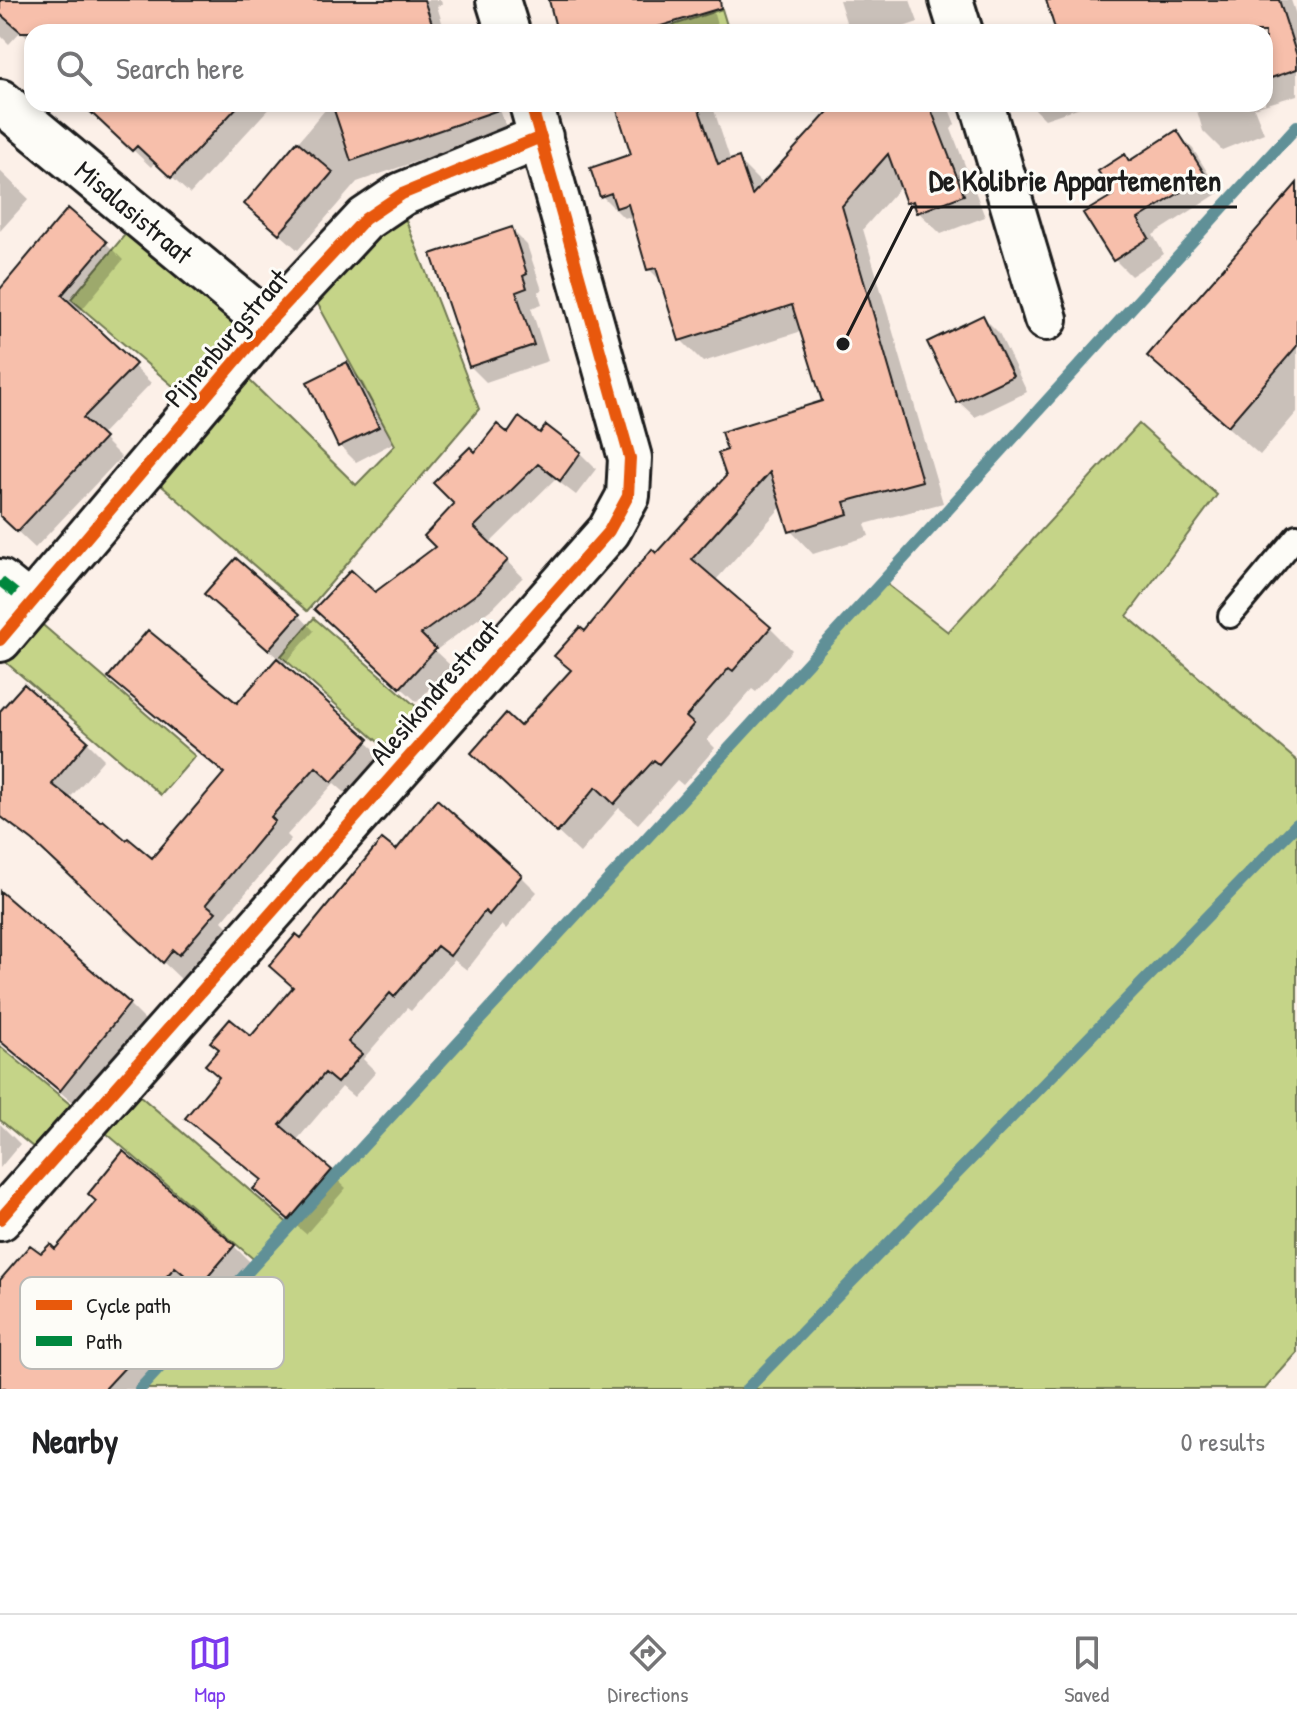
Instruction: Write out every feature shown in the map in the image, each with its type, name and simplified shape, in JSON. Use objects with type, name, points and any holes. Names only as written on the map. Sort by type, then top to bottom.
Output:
[{"type":"street","points":[[498,0],[506,24]]},
{"type":"street","points":[[951,0],[958,24]]},
{"type":"street","name":"Misalasistraat","points":[[0,101],[268,323]]},
{"type":"street","points":[[984,112],[1046,319]]},
{"type":"street","name":"Pijnenburgstraat","points":[[0,640],[15,593],[365,219],[402,194],[536,120]]},
{"type":"street","name":"Alesikondrestraat","points":[[0,1219],[609,531],[628,496],[630,458],[536,120]]},
{"type":"lane","points":[[1230,616],[1297,536]]},
{"type":"green space","points":[[722,9],[727,24],[677,24]]},
{"type":"green space","points":[[400,205],[479,409],[307,611],[156,481],[244,375],[356,485],[395,445],[314,297]]},
{"type":"green space","points":[[134,224],[243,319],[187,398],[71,299]]},
{"type":"green space","points":[[1139,424],[1217,495],[1127,616],[1297,761],[1297,1353],[1265,1389],[140,1389],[158,1369],[284,1369],[284,1277],[243,1277],[257,1262],[106,1133],[139,1095],[291,1226],[883,581],[948,632]]},
{"type":"green space","points":[[314,618],[418,708],[384,747],[281,656]]},
{"type":"green space","points":[[37,620],[195,756],[161,795],[2,659]]},
{"type":"green space","points":[[0,1046],[71,1105],[33,1147],[0,1120]]},
{"type":"building","points":[[0,0],[424,0],[432,24],[24,24],[24,32],[21,32],[0,14]]},
{"type":"building","points":[[549,0],[720,0],[721,8],[668,24],[555,24]]},
{"type":"building","points":[[1046,0],[1279,0],[1297,56],[1297,69],[1273,77],[1273,24],[1054,24]]},
{"type":"building","points":[[91,112],[233,112],[171,178],[137,146],[132,151]]},
{"type":"building","points":[[335,112],[492,112],[351,161]]},
{"type":"building","points":[[618,112],[700,112],[718,164],[739,157],[752,195],[828,112],[932,112],[964,195],[917,213],[913,201],[906,203],[888,154],[842,206],[922,481],[844,502],[848,514],[789,532],[770,472],[692,559],[771,627],[733,671],[729,668],[686,717],[694,724],[659,764],[654,760],[614,804],[596,787],[557,833],[471,753],[506,713],[520,726],[571,670],[554,656],[580,627],[585,631],[652,549],[656,553],[726,476],[718,453],[727,450],[721,432],[822,401],[792,305],[679,341],[656,268],[647,270],[628,204],[616,208],[611,193],[600,197],[590,168],[631,154]]},
{"type":"building","points":[[1177,130],[1206,176],[1138,219],[1149,238],[1113,261],[1083,213],[1113,195],[1098,171],[1125,154],[1129,161]]},
{"type":"building","points":[[297,141],[333,172],[279,234],[244,204]]},
{"type":"building","points":[[1297,183],[1297,346],[1228,426],[1147,356]]},
{"type":"building","points":[[68,208],[107,242],[62,295],[136,364],[83,418],[105,438],[17,532],[0,516],[0,289]]},
{"type":"building","points":[[512,227],[527,274],[523,276],[527,288],[516,292],[534,345],[469,367],[431,254]]},
{"type":"building","points":[[983,315],[1013,376],[957,403],[927,342]]},
{"type":"building","points":[[347,362],[379,427],[338,447],[307,382]]},
{"type":"building","points":[[519,417],[540,433],[546,425],[581,452],[560,481],[538,464],[474,527],[508,560],[479,592],[421,634],[436,649],[400,688],[314,609],[351,570],[375,592],[435,547],[424,536],[454,504],[433,483],[470,447],[475,452],[497,424],[508,433]]},
{"type":"building","points":[[236,558],[300,614],[268,650],[204,594]]},
{"type":"building","points":[[148,630],[237,703],[277,658],[369,739],[332,782],[316,767],[271,817],[275,821],[206,904],[216,912],[179,955],[173,950],[163,963],[33,841],[0,816],[0,711],[24,684],[88,741],[52,784],[152,858],[224,773],[108,677]]},
{"type":"building","points":[[437,799],[522,875],[489,915],[485,911],[450,956],[437,946],[394,997],[390,993],[348,1042],[362,1054],[337,1083],[325,1073],[280,1125],[332,1170],[289,1220],[253,1189],[262,1180],[185,1118],[219,1077],[205,1065],[219,1049],[210,1042],[230,1019],[251,1036],[293,987],[269,966],[296,934],[301,938],[382,839],[396,850]]},
{"type":"building","points":[[0,891],[130,1003],[60,1091],[0,1041]]},
{"type":"building","points":[[123,1151],[235,1245],[208,1277],[187,1277],[175,1267],[166,1277],[20,1277],[20,1369],[124,1369],[105,1389],[0,1389],[0,1280],[30,1245],[41,1253],[50,1244],[55,1249],[96,1201],[88,1194]]},
{"type":"waterway","points":[[243,1277],[1297,126]]},
{"type":"waterway","points":[[747,1389],[1297,824]]},
{"type":"waterway","points":[[140,1389],[158,1369]]},
{"type":"marked path","points":[[0,581],[30,605]]},
{"type":"cycle path","points":[[0,1219],[609,531],[628,496],[630,458],[533,112]]},
{"type":"cycle path","points":[[0,640],[268,323],[365,219],[402,194],[541,137]]},
{"type":"place","name":"De Kolibrie Appartementen","points":[[843,344]]}]
